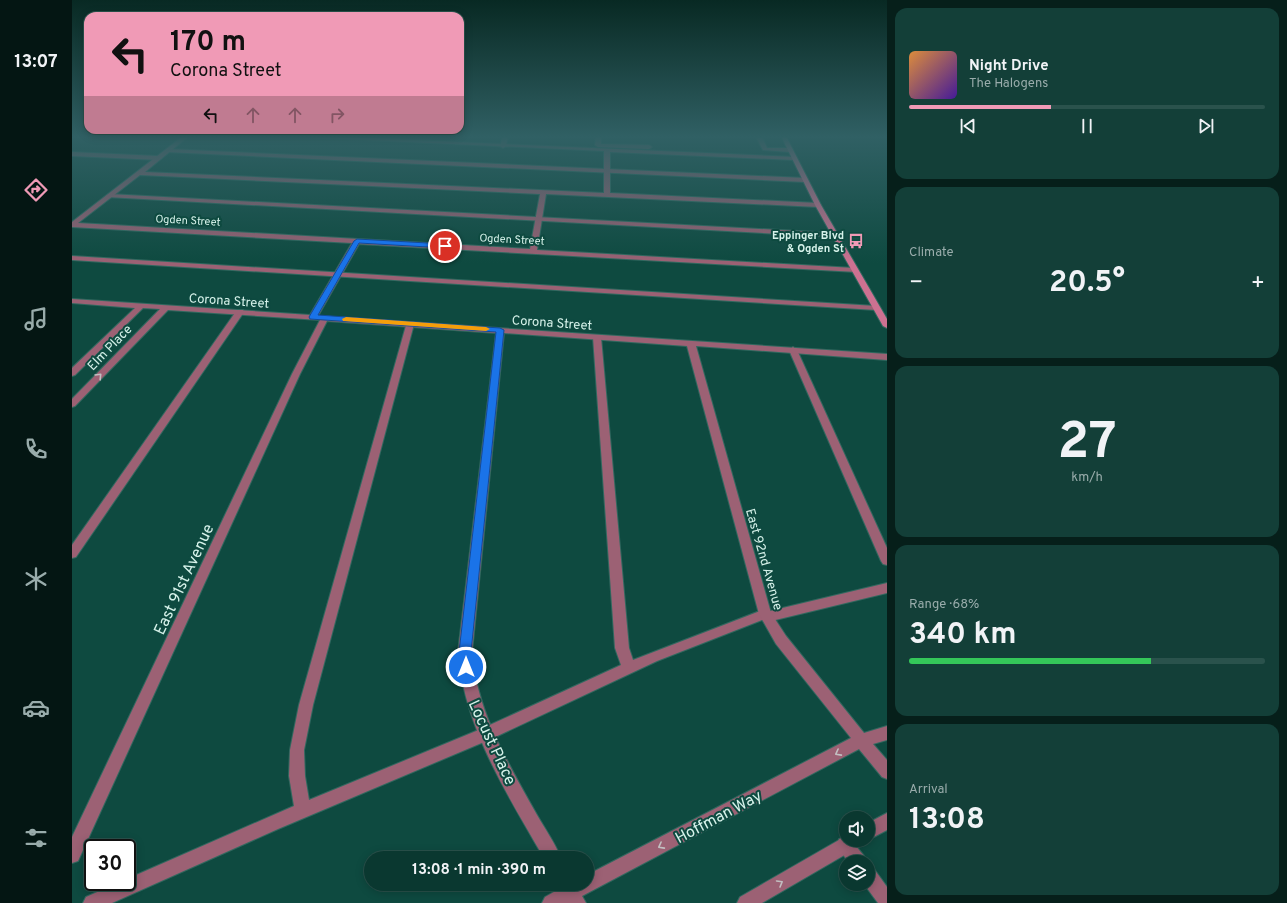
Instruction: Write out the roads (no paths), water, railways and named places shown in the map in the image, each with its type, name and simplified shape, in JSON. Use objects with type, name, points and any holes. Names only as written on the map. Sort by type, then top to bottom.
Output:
[{"type":"street","points":[[72,225],[132,178]]},
{"type":"street","points":[[248,178],[818,205]]},
{"type":"street","points":[[607,178],[607,196]]},
{"type":"street","points":[[764,178],[805,180],[854,270],[887,326]]},
{"type":"street","points":[[533,251],[543,192]]},
{"type":"street","points":[[109,196],[835,235]]},
{"type":"street","name":"Ogden Street","points":[[72,225],[854,270]]},
{"type":"street","name":"East 91st Avenue","points":[[72,855],[293,381],[337,275],[357,241]]},
{"type":"street","points":[[72,258],[876,308]]},
{"type":"street","name":"Corona Street","points":[[72,301],[887,357]]},
{"type":"street","name":"Elm Place","points":[[72,374],[141,306]]},
{"type":"street","name":"Elm Place","points":[[72,404],[166,308]]},
{"type":"street","points":[[72,554],[240,312]]},
{"type":"street","points":[[303,810],[296,776],[297,750],[306,705],[410,324]]},
{"type":"street","name":"Locust Place","points":[[500,330],[465,652],[466,667],[471,696],[486,734],[549,851]]},
{"type":"street","points":[[597,337],[622,648],[629,668]]},
{"type":"street","name":"East 92nd Avenue","points":[[692,344],[766,616],[781,640],[887,772]]},
{"type":"street","points":[[793,350],[887,561]]},
{"type":"street","points":[[92,903],[303,810],[486,734],[652,658],[766,616],[887,588]]},
{"type":"street","name":"Hoffman Way","points":[[552,903],[862,740],[887,733]]},
{"type":"street","points":[[875,828],[887,821]]},
{"type":"street","points":[[746,903],[841,847]]},
{"type":"street","points":[[875,885],[887,901]]},
{"type":"place","name":"Eppinger Blvd & Ogden St","points":[[856,241]]}]
